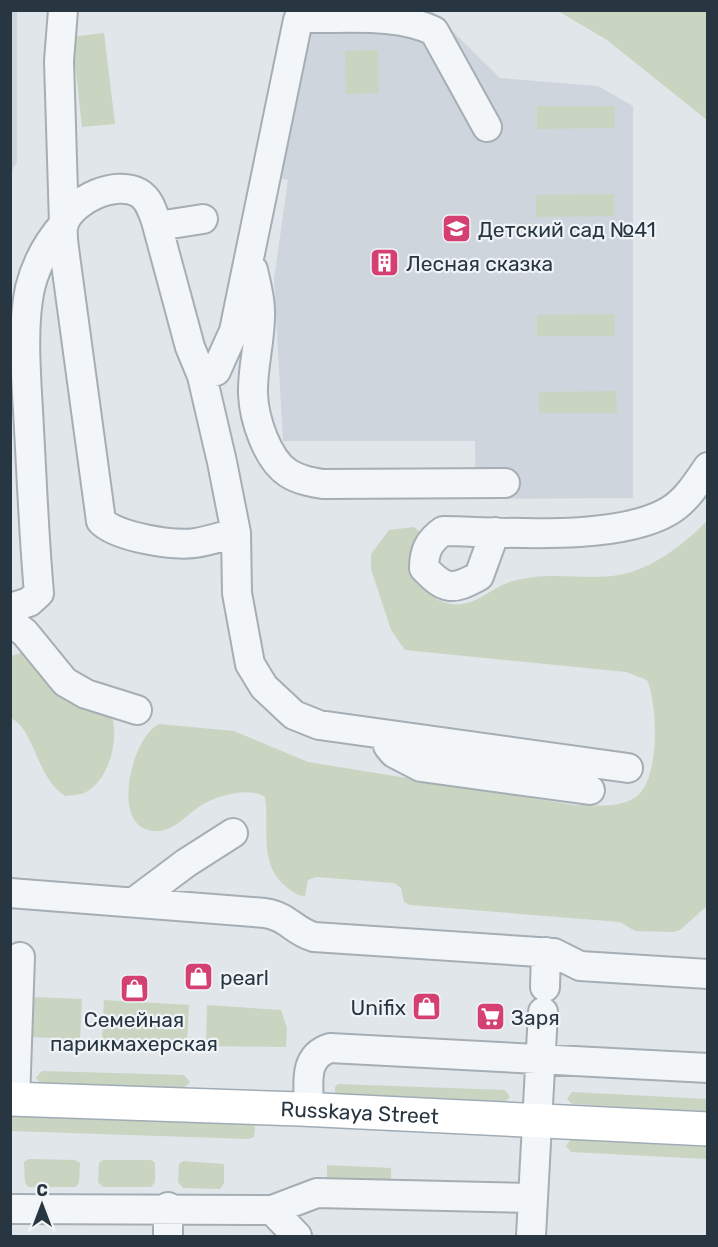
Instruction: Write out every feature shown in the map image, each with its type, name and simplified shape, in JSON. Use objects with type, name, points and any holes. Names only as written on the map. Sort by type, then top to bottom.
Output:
[{"type":"main road","name":"Russkaya Street","points":[[13,1099],[708,1129]]},
{"type":"lane","points":[[63,10],[59,61],[69,302],[101,521],[116,531],[160,541],[194,543],[236,533]]},
{"type":"lane","points":[[202,376],[216,371],[227,351],[250,260],[298,20],[307,18],[392,21],[421,25],[434,31],[487,126]]},
{"type":"lane","points":[[54,666],[39,592],[27,384],[19,327],[31,286],[49,242],[82,200],[108,189],[138,192],[149,201],[158,226],[190,347],[202,376],[236,533],[237,593],[250,664],[264,687],[303,720],[319,725],[628,768]]},
{"type":"lane","points":[[158,226],[203,219]]},
{"type":"lane","points":[[250,260],[260,295],[261,312],[253,393],[254,407],[262,434],[286,472],[302,480],[323,484],[505,483]]},
{"type":"lane","points":[[495,532],[606,531],[640,524],[670,511],[679,504],[708,467]]},
{"type":"lane","points":[[10,608],[29,602],[39,592]]},
{"type":"lane","points":[[10,621],[25,633],[65,682],[76,689],[136,710]]},
{"type":"lane","points":[[387,735],[388,746],[394,753],[421,767],[590,790]]},
{"type":"lane","points":[[134,902],[186,862],[233,833]]},
{"type":"lane","points":[[10,893],[279,915],[305,935],[314,937],[546,952],[561,955],[580,966],[708,974]]},
{"type":"lane","points":[[531,1236],[546,952]]},
{"type":"lane","points":[[13,1099],[20,957]]},
{"type":"lane","points":[[309,1110],[309,1064],[318,1052],[330,1048],[708,1068]]},
{"type":"lane","points":[[10,1209],[168,1207],[272,1210],[317,1193],[533,1198]]},
{"type":"lane","points":[[168,1207],[168,1236]]},
{"type":"lane","points":[[272,1210],[297,1236]]},
{"type":"shaded area","points":[[17,10],[17,162],[11,172],[10,11]]},
{"type":"shaded area","name":"Детский сад №41","points":[[284,11],[432,11],[500,78],[598,86],[633,106],[633,498],[476,499],[475,441],[283,441],[274,279],[288,180],[257,171]]},
{"type":"green space","points":[[558,11],[707,11],[707,120],[607,40]]},
{"type":"green space","points":[[104,33],[115,124],[82,127],[72,37]]},
{"type":"green space","points":[[378,50],[379,93],[346,94],[345,51]]},
{"type":"green space","points":[[537,106],[615,106],[615,128],[537,129]]},
{"type":"green space","points":[[614,194],[614,216],[536,217],[536,195]]},
{"type":"green space","points":[[615,314],[615,336],[537,336],[537,315]]},
{"type":"green space","points":[[616,391],[617,413],[539,413],[539,392]]},
{"type":"green space","points":[[707,521],[707,906],[680,930],[674,932],[635,931],[620,922],[410,905],[404,902],[401,888],[394,883],[316,877],[308,880],[305,896],[300,895],[279,880],[272,869],[267,846],[265,797],[259,794],[242,792],[214,799],[200,806],[170,828],[156,831],[148,830],[137,823],[130,811],[128,795],[134,760],[141,744],[159,724],[234,731],[308,762],[574,805],[607,805],[630,800],[637,796],[644,787],[650,774],[653,758],[655,723],[651,691],[647,680],[626,672],[405,650],[391,630],[371,569],[371,554],[389,530],[414,527],[429,540],[418,577],[427,591],[435,598],[445,603],[459,604],[467,603],[503,585],[524,578],[606,577],[632,572],[667,554]]},
{"type":"green space","points":[[21,653],[29,656],[111,713],[114,734],[111,757],[100,779],[84,793],[65,796],[55,788],[25,733],[11,718],[11,656]]},
{"type":"green space","points":[[31,997],[82,999],[80,1039],[29,1037]]},
{"type":"green space","points":[[104,1000],[189,1005],[187,1044],[102,1040]]},
{"type":"green space","points":[[207,1005],[281,1010],[287,1028],[286,1047],[206,1046]]},
{"type":"green space","points":[[42,1071],[184,1075],[190,1082],[184,1088],[41,1084],[36,1078]]},
{"type":"green space","points":[[338,1084],[505,1090],[510,1097],[504,1103],[335,1095],[335,1087]]},
{"type":"green space","points":[[572,1092],[707,1099],[707,1112],[572,1104],[567,1099]]},
{"type":"green space","points":[[11,1116],[251,1124],[255,1127],[254,1137],[249,1139],[11,1131]]},
{"type":"green space","points":[[571,1139],[707,1147],[707,1159],[571,1152],[566,1146]]},
{"type":"green space","points":[[29,1159],[75,1160],[80,1163],[79,1182],[76,1187],[28,1187],[25,1182],[24,1162]]},
{"type":"green space","points":[[103,1160],[151,1160],[155,1163],[155,1182],[151,1187],[103,1187],[98,1182],[99,1163]]},
{"type":"green space","points":[[183,1161],[224,1164],[224,1183],[220,1189],[183,1188],[178,1182],[179,1164]]},
{"type":"green space","points":[[327,1165],[391,1168],[391,1187],[327,1186]]},
{"type":"place","name":"Детский сад №41","points":[[457,229]]},
{"type":"place","name":"Лесная сказка","points":[[385,263]]},
{"type":"place","name":"pearl","points":[[199,977]]},
{"type":"place","name":"Семейная парикмахерская","points":[[134,988]]},
{"type":"place","name":"Unifix","points":[[427,1007]]},
{"type":"place","name":"Заря","points":[[490,1017]]}]
